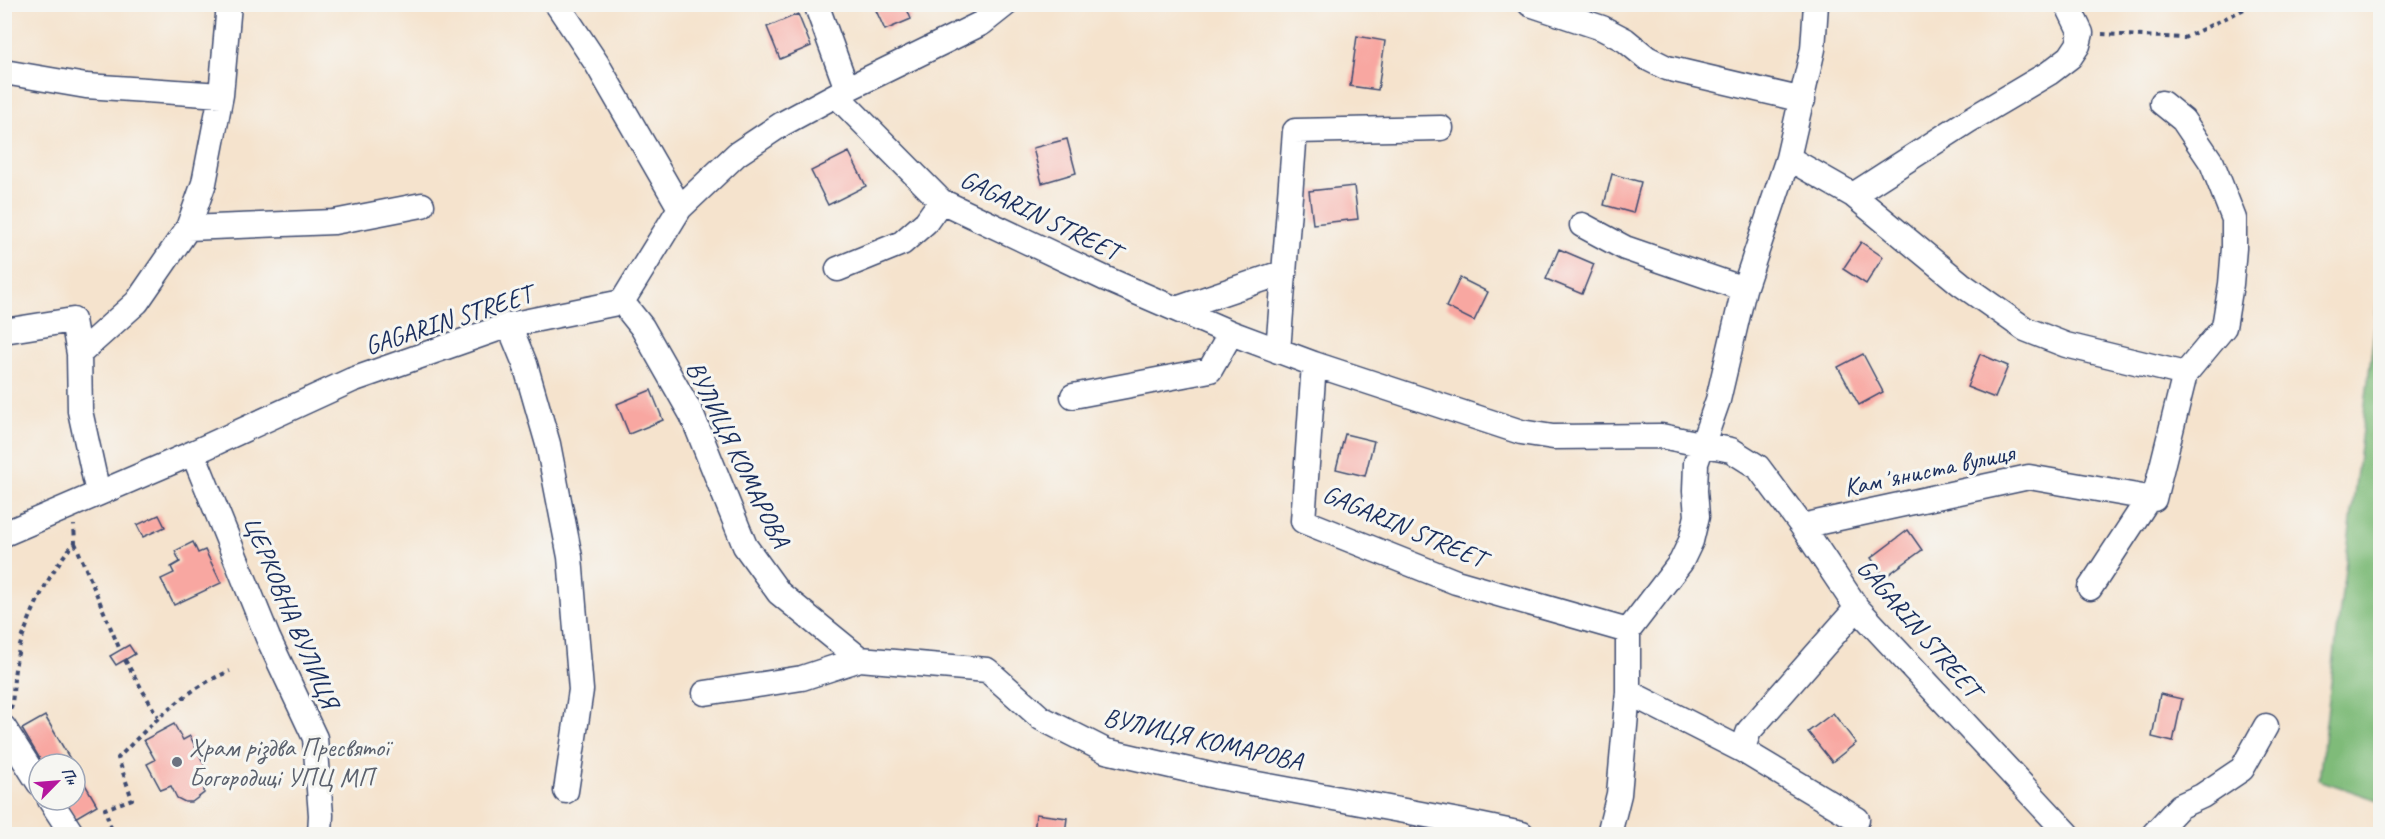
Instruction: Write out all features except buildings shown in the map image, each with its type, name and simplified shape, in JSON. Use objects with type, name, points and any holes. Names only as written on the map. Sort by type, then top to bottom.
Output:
[{"type":"street","points":[[79,354],[137,302],[188,228],[204,183],[220,94],[229,4]]},
{"type":"street","points":[[557,4],[597,64],[680,208]]},
{"type":"street","points":[[816,4],[842,92]]},
{"type":"street","points":[[622,302],[680,208],[736,154],[782,124],[982,22],[1006,4]]},
{"type":"street","points":[[1530,4],[1602,28],[1625,40],[1647,58],[1667,68],[1803,100]]},
{"type":"street","points":[[1609,834],[1619,794],[1628,692],[1628,631],[1681,561],[1691,542],[1697,516],[1696,463],[1718,400],[1744,289],[1788,158],[1813,49],[1816,4]]},
{"type":"street","points":[[1853,195],[1968,121],[2049,74],[2070,57],[2078,45],[2081,33],[2067,4]]},
{"type":"street","points":[[4,72],[86,86],[220,94]]},
{"type":"street","name":"GAGARIN STREET","points":[[842,92],[941,201],[1104,278],[1231,333],[1314,364],[1521,432],[1553,437],[1661,436],[1731,450],[1758,467],[1802,526],[1857,608],[2068,834]]},
{"type":"street","points":[[2090,588],[2149,498],[2154,499],[2185,374],[2224,327],[2231,284],[2234,219],[2212,163],[2198,140],[2183,120],[2162,103]]},
{"type":"street","points":[[1278,351],[1295,131],[1441,128]]},
{"type":"street","points":[[1788,158],[1853,195],[1961,284],[2025,329],[2067,345],[2185,374]]},
{"type":"street","points":[[838,269],[902,243],[926,222],[941,201]]},
{"type":"street","points":[[188,228],[334,222],[422,205]]},
{"type":"street","points":[[1582,225],[1625,248],[1744,289]]},
{"type":"street","points":[[1176,309],[1284,272]]},
{"type":"street","name":"GAGARIN STREET","points":[[4,534],[193,453],[352,380],[510,325],[622,302]]},
{"type":"street","name":"ВУЛИЦЯ КОМАРОВА","points":[[622,302],[642,327],[692,414],[745,546],[779,593],[860,659],[987,670],[1041,718],[1106,751],[1219,777],[1522,834]]},
{"type":"street","points":[[4,331],[72,320],[79,354],[80,411],[98,493]]},
{"type":"street","points":[[510,325],[525,364],[548,444],[570,557],[581,690],[566,791]]},
{"type":"street","points":[[1073,396],[1210,370],[1231,333]]},
{"type":"street","name":"GAGARIN STREET","points":[[1314,364],[1303,521],[1456,582],[1628,631]]},
{"type":"street","name":"ЦЕРКОВНА ВУЛИЦЯ","points":[[193,453],[268,638],[315,738],[321,815],[320,834]]},
{"type":"street","name":"Камʼяниста вулиця","points":[[1802,526],[2029,477],[2149,498]]},
{"type":"street","points":[[1742,750],[1749,730],[1857,608]]},
{"type":"street","points":[[705,693],[802,678],[860,659]]},
{"type":"street","points":[[1628,692],[1742,750],[1857,819]]},
{"type":"street","points":[[2154,834],[2180,806],[2202,796],[2242,769],[2266,726]]},
{"type":"street","points":[[5,730],[27,764]]},
{"type":"street","points":[[2180,806],[2180,834]]},
{"type":"street","points":[[58,812],[72,834]]},
{"type":"path","points":[[2081,33],[2184,38],[2255,4]]},
{"type":"path","points":[[72,503],[75,543],[120,650]]},
{"type":"path","points":[[5,730],[14,693],[15,664],[22,634],[67,551],[75,543]]},
{"type":"path","points":[[125,660],[158,717]]},
{"type":"path","points":[[111,828],[105,809],[132,799],[118,758],[158,717],[200,685],[230,671]]},
{"type":"green space","points":[[2380,283],[2380,801],[2319,780]]},
{"type":"place","name":"Храм різдва Пресвятої Богородиці УПЦ МП","points":[[177,762]]}]
